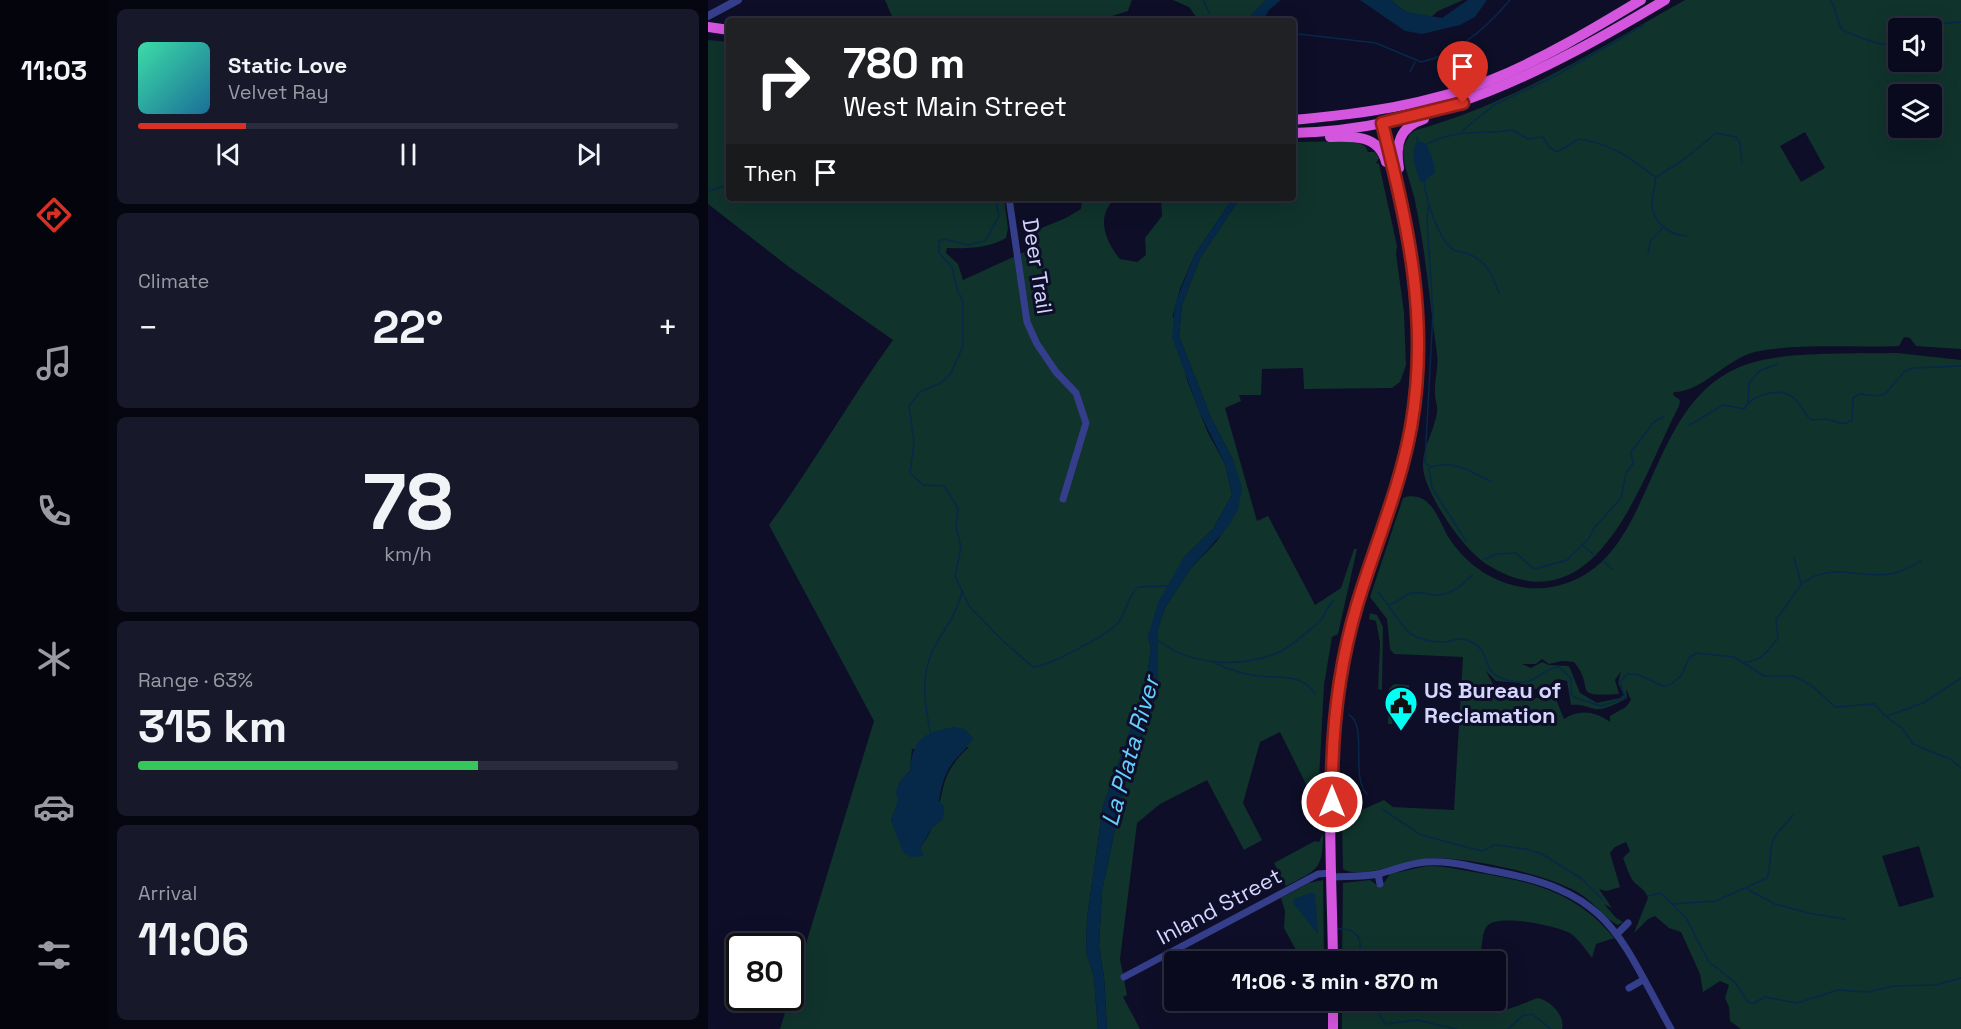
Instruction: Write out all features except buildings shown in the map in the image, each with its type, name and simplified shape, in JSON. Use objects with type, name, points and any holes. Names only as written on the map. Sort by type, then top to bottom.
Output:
[{"type":"highway","points":[[1296,120],[1384,109],[1478,84],[1538,58],[1641,0]]},
{"type":"highway","points":[[1296,133],[1382,123],[1479,97],[1564,59],[1665,0]]},
{"type":"highway","points":[[708,27],[726,30]]},
{"type":"highway","points":[[1382,123],[1401,110],[1470,90],[1478,84]]},
{"type":"highway","points":[[1403,208],[1406,197],[1397,157],[1402,133],[1412,124],[1469,105],[1479,97]]},
{"type":"highway","points":[[1329,117],[1343,119],[1364,116],[1382,123]]},
{"type":"highway","points":[[1333,951],[1332,748],[1340,681],[1358,603],[1401,472],[1414,406],[1419,318],[1416,277],[1403,208],[1382,123]]},
{"type":"highway","points":[[1296,138],[1352,136],[1373,142],[1384,156],[1395,200],[1403,208]]},
{"type":"highway","points":[[1333,1011],[1333,1029]]},
{"type":"street","points":[[708,16],[738,0]]},
{"type":"street","name":"Deer Trail","points":[[1009,201],[1027,322],[1037,344],[1056,372],[1076,393],[1086,423],[1063,498]]},
{"type":"street","name":"Inland Street","points":[[1124,977],[1318,874],[1378,874],[1434,862],[1533,879],[1575,896],[1595,910],[1617,934],[1671,1029]]},
{"type":"street","points":[[1378,874],[1380,884]]},
{"type":"street","points":[[1617,934],[1628,923]]},
{"type":"street","points":[[1629,988],[1643,980]]},
{"type":"green space","points":[[885,0],[1132,0],[1128,11],[1106,18],[893,18]]},
{"type":"green space","points":[[1173,0],[1266,0],[1249,18],[1197,18],[1189,7]]},
{"type":"green space","points":[[1391,0],[1463,0],[1438,11],[1430,18],[1406,12]]},
{"type":"green space","points":[[1685,0],[1961,0],[1961,349],[1916,346],[1910,338],[1904,337],[1899,346],[1771,349],[1744,356],[1694,387],[1674,392],[1673,395],[1680,400],[1679,406],[1631,505],[1611,537],[1587,563],[1559,579],[1526,581],[1488,565],[1469,549],[1441,511],[1424,474],[1425,450],[1437,412],[1435,389],[1437,359],[1423,243],[1403,148],[1410,134],[1416,130],[1487,105],[1587,56]],"holes":[[[1805,132],[1825,168],[1801,182],[1780,146]]]},
{"type":"green space","points":[[708,40],[726,42],[726,201],[1004,201],[1008,228],[1006,238],[985,246],[947,248],[946,253],[958,264],[963,280],[1033,248],[1029,233],[1066,218],[1081,209],[1082,201],[1113,201],[1104,220],[1104,228],[1110,244],[1120,259],[1137,262],[1146,255],[1145,238],[1162,216],[1161,201],[1231,201],[1195,254],[1180,289],[1173,315],[1187,380],[1208,433],[1225,464],[1232,495],[1213,529],[1184,557],[1148,636],[1151,649],[1145,689],[1103,806],[1087,918],[1086,951],[1094,978],[1098,1029],[780,1029],[785,1011],[804,1011],[804,950],[874,721],[769,525],[893,340],[789,267],[708,204]],"holes":[[[969,747],[951,767],[937,815],[920,848],[923,855],[891,820],[897,803],[899,785],[910,771],[912,749]]]},
{"type":"green space","points":[[1353,141],[1365,146],[1368,152],[1375,152],[1379,158],[1376,163],[1379,164],[1397,246],[1396,254],[1404,312],[1406,365],[1400,382],[1392,388],[1304,389],[1303,368],[1262,369],[1261,395],[1239,395],[1241,401],[1225,408],[1257,521],[1268,516],[1315,605],[1341,588],[1354,549],[1357,549],[1338,634],[1332,637],[1324,685],[1318,798],[1314,800],[1280,732],[1260,742],[1243,803],[1262,840],[1244,850],[1207,780],[1160,804],[1137,823],[1120,959],[1127,995],[1123,997],[1140,1029],[1107,1029],[1104,977],[1099,946],[1102,891],[1123,791],[1158,691],[1158,629],[1165,608],[1190,569],[1217,541],[1238,509],[1233,460],[1211,418],[1179,336],[1182,305],[1200,258],[1238,201],[1296,201],[1296,142]]},
{"type":"green space","points":[[1843,353],[1897,353],[1961,360],[1961,1029],[1741,1029],[1730,1021],[1729,1007],[1725,998],[1729,985],[1720,981],[1703,992],[1700,974],[1681,932],[1669,928],[1655,916],[1648,919],[1634,933],[1648,898],[1634,882],[1623,858],[1630,851],[1626,842],[1615,847],[1610,853],[1620,887],[1606,891],[1599,889],[1612,908],[1604,904],[1616,918],[1623,922],[1618,925],[1584,896],[1565,886],[1531,874],[1492,865],[1431,858],[1362,872],[1343,869],[1342,822],[1346,817],[1384,800],[1393,807],[1454,810],[1463,657],[1394,654],[1390,649],[1387,619],[1370,597],[1403,498],[1413,496],[1426,501],[1435,511],[1459,552],[1485,574],[1516,586],[1533,588],[1567,583],[1597,566],[1620,540],[1638,508],[1670,438],[1690,406],[1716,380],[1751,363],[1766,359]],"holes":[[[1542,659],[1549,664],[1562,661],[1574,662],[1584,679],[1586,689],[1594,694],[1619,694],[1615,680],[1621,671],[1618,683],[1624,695],[1597,703],[1580,693],[1569,666],[1549,665],[1542,662],[1531,668],[1522,664],[1536,664]],[[1486,671],[1496,681],[1520,683],[1526,690],[1545,688],[1556,679],[1567,681],[1571,705],[1598,709],[1607,707],[1627,698],[1626,689],[1631,700],[1626,707],[1610,716],[1610,722],[1599,715],[1587,713],[1575,714],[1564,719],[1553,692],[1534,699],[1524,696],[1529,694],[1524,693],[1521,686],[1509,685],[1506,692],[1505,687],[1493,684]],[[1919,846],[1934,897],[1899,907],[1882,856]]]},
{"type":"green space","points":[[1370,613],[1377,615],[1383,627],[1382,690],[1378,689],[1380,643],[1376,621],[1369,619]]},
{"type":"green space","points":[[1394,684],[1409,685],[1409,690],[1394,689],[1392,724],[1388,724],[1389,689]]},
{"type":"green space","points":[[1323,834],[1322,855],[1316,868],[1286,886],[1274,863],[1315,841],[1319,842]]},
{"type":"green space","points":[[1427,866],[1486,874],[1523,882],[1572,902],[1601,924],[1614,938],[1596,944],[1592,958],[1570,933],[1540,924],[1503,921],[1493,922],[1487,926],[1483,934],[1481,951],[1342,951],[1343,883],[1370,880],[1377,885],[1384,883],[1390,874]]},
{"type":"green space","points":[[1323,880],[1324,951],[1297,951],[1284,928],[1285,911],[1281,898],[1309,883]]},
{"type":"green space","points":[[1537,998],[1547,1001],[1559,1014],[1563,1024],[1562,1029],[1342,1029],[1342,1011],[1506,1011]]},
{"type":"water","points":[[1266,0],[1281,0],[1269,10],[1265,18],[1249,18]]},
{"type":"water","points":[[1360,0],[1391,0],[1406,12],[1442,18],[1468,0],[1487,0],[1475,17],[1460,25],[1422,34],[1405,31]]},
{"type":"water","points":[[1418,141],[1426,144],[1435,172],[1424,182],[1420,181],[1414,160],[1414,149]]},
{"type":"water","name":"La Plata River","points":[[1231,201],[1238,201],[1200,258],[1182,305],[1179,336],[1211,418],[1233,460],[1242,488],[1238,509],[1228,527],[1190,569],[1165,608],[1158,629],[1158,691],[1123,791],[1102,891],[1099,946],[1104,977],[1107,1029],[1098,1029],[1094,978],[1086,951],[1087,918],[1103,806],[1145,689],[1151,649],[1148,636],[1158,603],[1184,557],[1213,529],[1232,495],[1225,464],[1199,411],[1172,337],[1175,304],[1195,254]]},
{"type":"water","points":[[953,727],[965,729],[973,738],[946,774],[939,801],[944,807],[943,819],[932,828],[920,848],[924,856],[911,857],[903,852],[891,820],[898,800],[896,792],[900,781],[910,771],[914,751],[921,739],[934,732]]},
{"type":"water","points":[[1310,893],[1315,894],[1318,934],[1293,903],[1294,899]]},
{"type":"waterway","points":[[1203,0],[1210,14]]},
{"type":"waterway","points":[[1299,34],[1376,43],[1421,62],[1459,46],[1481,30],[1510,0]]},
{"type":"waterway","points":[[1830,0],[1843,30],[1868,40],[1888,44]]},
{"type":"waterway","points":[[1942,23],[1961,22]]},
{"type":"waterway","points":[[1462,131],[1494,105],[1555,76],[1644,25]]},
{"type":"waterway","points":[[1410,72],[1415,62]]},
{"type":"waterway","points":[[1425,145],[1457,134],[1512,130],[1528,139],[1543,137],[1549,147],[1557,152],[1579,139],[1601,144],[1628,158],[1655,177],[1652,201],[1654,215],[1667,230],[1687,236]]},
{"type":"waterway","points":[[1656,177],[1682,161],[1716,133],[1736,137],[1740,143],[1742,162]]},
{"type":"waterway","points":[[1417,137],[1418,143]]},
{"type":"waterway","points":[[1424,182],[1430,208],[1443,238],[1454,250],[1480,260],[1491,275],[1499,293]]},
{"type":"waterway","points":[[708,191],[726,186]]},
{"type":"waterway","points":[[996,201],[999,216],[985,241],[967,245],[944,239],[939,241],[939,253],[952,267],[957,289],[963,302],[963,346],[951,373],[941,383],[920,392],[909,406],[914,442],[910,473],[923,485],[944,486],[958,508],[956,527],[961,547],[955,576],[969,606],[1002,640],[1033,667],[1063,656],[1111,629],[1121,620],[1131,595],[1138,587],[1167,586]]},
{"type":"waterway","points":[[1428,207],[1433,313],[1425,462],[1430,467],[1455,465],[1490,481]]},
{"type":"waterway","points":[[1648,253],[1651,240],[1662,229]]},
{"type":"waterway","points":[[1748,402],[1749,383],[1759,371],[1778,364]]},
{"type":"waterway","points":[[1688,426],[1723,405],[1744,409],[1754,399],[1775,392],[1795,399],[1810,419],[1828,419],[1845,423],[1852,420],[1853,398],[1860,394],[1878,396],[1885,394],[1904,372],[1912,368],[1961,366]]},
{"type":"waterway","points":[[1485,559],[1498,554],[1516,553],[1534,569],[1567,560],[1589,538],[1594,528],[1621,498],[1626,473],[1633,464],[1631,452],[1654,422],[1664,416]]},
{"type":"waterway","points":[[1429,469],[1432,488],[1466,541]]},
{"type":"waterway","points":[[1583,546],[1593,554]]},
{"type":"waterway","points":[[1794,558],[1801,583]]},
{"type":"waterway","points":[[1603,561],[1612,569]]},
{"type":"waterway","points":[[1744,662],[1760,658],[1778,638],[1776,619],[1804,582],[1826,573],[1891,574],[1921,561]]},
{"type":"waterway","points":[[1390,604],[1411,593],[1445,594],[1460,586],[1472,575]]},
{"type":"waterway","points":[[930,732],[925,701],[926,670],[933,650],[954,614],[962,591]]},
{"type":"waterway","points":[[1378,592],[1403,627],[1410,633],[1429,641],[1443,642],[1462,639],[1469,641],[1483,652],[1491,671],[1507,680],[1527,682],[1549,669],[1559,667],[1571,678],[1571,694],[1574,697],[1601,706],[1625,698],[1620,682],[1627,674],[1637,674],[1663,686],[1670,685],[1681,676],[1689,658],[1697,653],[1734,657],[1764,676],[1793,676],[1811,685],[1835,707],[1875,704],[1885,716],[1902,728],[1913,744],[1952,760],[1961,768]]},
{"type":"waterway","points":[[1157,639],[1184,655],[1215,662],[1262,658],[1282,651],[1298,640],[1321,620],[1334,600]]},
{"type":"waterway","points":[[1214,663],[1248,674],[1297,680],[1310,687],[1315,694]]},
{"type":"waterway","points":[[1887,716],[1923,703],[1961,678]]},
{"type":"waterway","points":[[1349,715],[1355,721],[1357,729],[1360,776],[1367,794]]},
{"type":"waterway","points":[[1382,809],[1421,835],[1482,851],[1495,845],[1526,849],[1542,854],[1582,879],[1602,899]]},
{"type":"waterway","points":[[1673,904],[1716,901],[1767,878],[1774,838],[1793,815]]},
{"type":"waterway","points":[[1747,889],[1775,904],[1808,913],[1845,919]]},
{"type":"waterway","points":[[1648,896],[1661,893],[1686,918],[1709,962],[1735,982],[1748,1002],[1752,1004],[1765,997],[1797,1003],[1838,990],[1868,992],[1894,986],[1936,985],[1961,978]]},
{"type":"waterway","points":[[1338,929],[1346,929],[1356,934],[1359,938],[1360,951]]},
{"type":"waterway","points":[[1376,1011],[1386,1024],[1417,1020],[1456,1029]]},
{"type":"waterway","points":[[1508,1029],[1522,1016],[1532,1014],[1551,1029]]},
{"type":"place","name":"US Bureau of Reclamation","points":[[1401,732]]},
{"type":"route","points":[[1332,802],[1334,728],[1345,654],[1352,622],[1392,503],[1407,450],[1417,380],[1419,318],[1416,277],[1406,221],[1382,123],[1463,103]]}]
